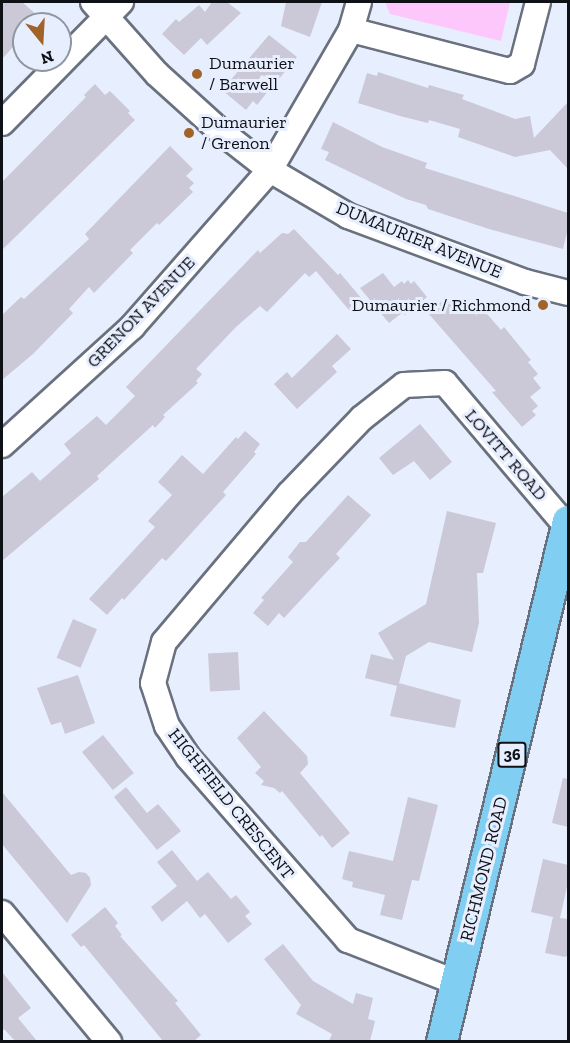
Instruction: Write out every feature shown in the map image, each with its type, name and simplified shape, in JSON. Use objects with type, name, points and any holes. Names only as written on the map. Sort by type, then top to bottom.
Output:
[{"type":"main road","name":"RICHMOND ROAD","points":[[442,1041],[568,524]]},
{"type":"street","name":"GRENON AVENUE","points":[[2,445],[132,327],[270,170],[351,30],[359,2]]},
{"type":"street","points":[[351,30],[510,71],[522,64],[538,2]]},
{"type":"street","points":[[2,123],[106,6]]},
{"type":"street","name":"DUMAURIER AVENUE","points":[[106,6],[157,74],[219,130],[270,170],[348,216],[483,267],[568,293]]},
{"type":"street","name":"LOVITT ROAD","points":[[445,383],[568,524]]},
{"type":"street","name":"HIGHFIELD CRESCENT","points":[[445,383],[404,385],[354,427],[289,494],[164,642],[153,683],[167,726],[188,757],[348,940],[455,982]]},
{"type":"street","points":[[2,913],[109,1041]]},
{"type":"shaded area","points":[[385,2],[510,2],[501,41],[390,14]]},
{"type":"building","points":[[2,2],[22,2],[33,12],[12,12],[12,48],[2,59]]},
{"type":"building","points":[[212,2],[227,2],[241,13],[207,45],[201,38],[184,55],[162,34],[176,19],[179,22],[199,5],[205,12]]},
{"type":"building","points":[[286,2],[322,2],[310,37],[281,26]]},
{"type":"building","points":[[269,35],[297,57],[278,80],[261,75],[257,84],[269,90],[257,105],[253,101],[246,110],[222,90]]},
{"type":"building","points":[[378,72],[428,88],[429,85],[464,95],[462,99],[515,119],[530,116],[534,138],[568,102],[568,169],[550,150],[515,157],[458,137],[460,129],[429,120],[428,123],[400,116],[358,103],[367,73],[377,76]]},
{"type":"building","points":[[95,84],[105,95],[110,91],[130,111],[128,113],[135,120],[2,250],[2,182],[86,97],[84,95]]},
{"type":"building","points":[[333,122],[382,147],[427,163],[425,168],[568,213],[568,228],[563,249],[489,229],[428,209],[426,205],[406,199],[325,160],[329,152],[321,149]]},
{"type":"building","points":[[170,146],[193,169],[186,176],[194,183],[189,188],[193,192],[130,250],[133,253],[94,293],[89,287],[69,309],[73,313],[33,354],[2,380],[2,315],[21,297],[24,299],[89,239],[85,234]]},
{"type":"building","points":[[294,229],[338,275],[340,273],[362,299],[349,310],[316,271],[309,277],[305,273],[267,312],[260,306],[236,327],[196,369],[202,374],[196,381],[198,383],[163,415],[165,417],[155,428],[153,425],[97,476],[99,479],[2,561],[2,497],[32,472],[40,481],[71,453],[64,444],[97,416],[106,425],[135,396],[126,387],[258,250],[260,253],[282,233],[288,234]]},
{"type":"building","points":[[383,273],[394,287],[402,281],[404,284],[408,280],[411,284],[414,281],[427,297],[405,315],[402,313],[389,323],[360,288]]},
{"type":"building","points":[[451,301],[458,310],[469,301],[477,310],[481,307],[501,330],[504,327],[531,360],[528,362],[538,374],[533,378],[541,388],[530,397],[538,406],[532,411],[536,415],[522,427],[492,392],[496,391],[428,313],[441,302],[444,306]]},
{"type":"building","points":[[337,334],[351,349],[332,366],[337,372],[297,409],[274,384],[287,372],[292,378]]},
{"type":"building","points":[[420,424],[452,462],[430,480],[414,461],[393,475],[379,458]]},
{"type":"building","points":[[245,431],[260,444],[254,452],[256,454],[223,492],[226,495],[166,561],[162,558],[124,600],[122,598],[107,615],[89,599],[155,527],[148,521],[172,495],[158,482],[182,455],[203,474],[236,437],[238,439]]},
{"type":"building","points":[[348,495],[371,515],[336,554],[340,558],[284,618],[279,613],[268,626],[253,613],[264,600],[261,598],[293,562],[288,557],[300,542],[306,542]]},
{"type":"building","points":[[447,511],[496,523],[483,573],[477,573],[479,623],[472,652],[429,642],[406,656],[399,683],[461,700],[455,728],[390,716],[397,686],[365,678],[371,654],[394,660],[378,633],[426,604]]},
{"type":"building","points":[[73,619],[97,629],[81,668],[57,658]]},
{"type":"building","points":[[238,652],[240,690],[210,692],[208,654]]},
{"type":"building","points":[[78,675],[95,723],[65,734],[61,722],[51,725],[37,688]]},
{"type":"building","points":[[264,711],[307,756],[308,764],[300,773],[350,833],[332,848],[282,791],[280,793],[274,788],[261,785],[264,781],[255,773],[261,767],[237,738]]},
{"type":"building","points":[[103,735],[134,773],[113,790],[82,752]]},
{"type":"building","points":[[563,778],[568,779],[568,827],[552,823]]},
{"type":"building","points":[[126,787],[147,813],[158,804],[181,831],[157,850],[114,797]]},
{"type":"building","points":[[2,792],[71,875],[79,872],[86,873],[90,878],[91,885],[67,923],[2,844]]},
{"type":"building","points":[[408,797],[438,805],[419,881],[412,880],[402,920],[380,915],[385,895],[352,887],[353,882],[342,879],[349,851],[393,861]]},
{"type":"building","points":[[172,850],[197,881],[208,872],[231,899],[236,895],[250,912],[245,916],[252,924],[228,943],[205,914],[200,918],[187,901],[162,922],[151,907],[177,886],[157,862]]},
{"type":"building","points":[[543,859],[568,865],[568,882],[560,918],[568,919],[568,955],[565,957],[545,953],[553,917],[531,912]]},
{"type":"building","points":[[105,907],[118,923],[115,926],[122,935],[120,936],[178,1001],[175,1003],[201,1035],[194,1041],[163,1041],[84,945],[81,947],[71,935]]},
{"type":"building","points":[[283,944],[313,981],[353,1004],[356,993],[373,998],[368,1019],[375,1021],[370,1041],[329,1041],[332,1034],[296,1014],[301,1005],[264,959]]},
{"type":"building","points":[[2,972],[31,1008],[18,1018],[37,1041],[15,1041],[4,1029],[2,1032]]},
{"type":"place","name":"Dumaurier / Barwell","points":[[197,74]]},
{"type":"place","name":"Dumaurier / Grenon","points":[[189,133]]},
{"type":"place","name":"Dumaurier / Richmond","points":[[543,305]]}]
